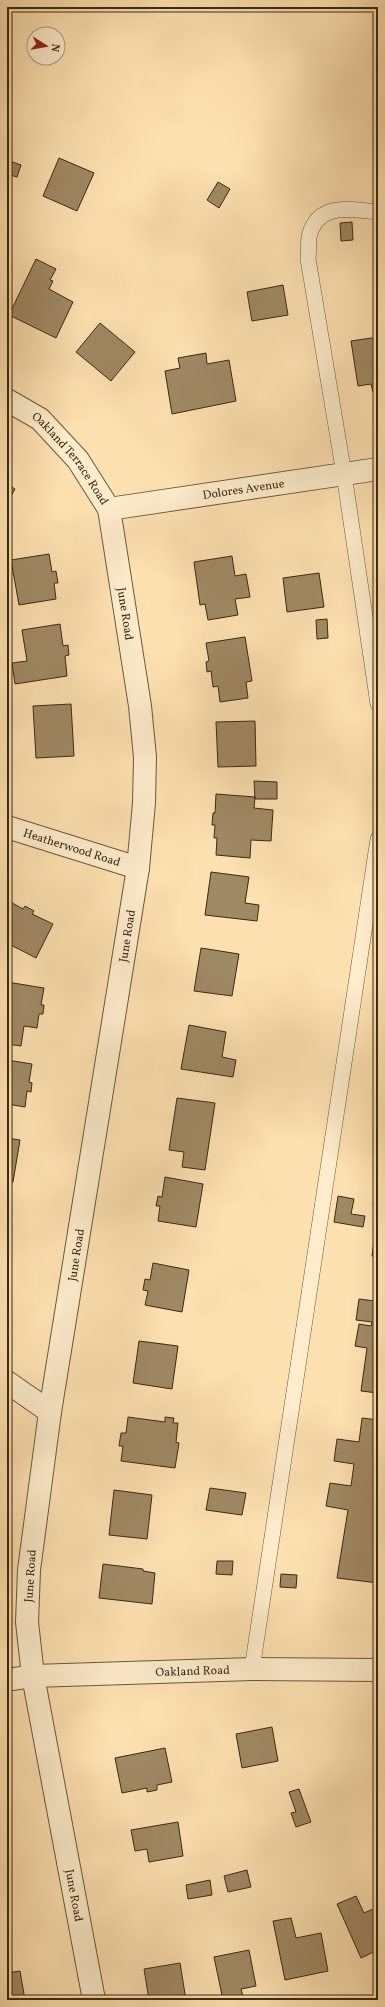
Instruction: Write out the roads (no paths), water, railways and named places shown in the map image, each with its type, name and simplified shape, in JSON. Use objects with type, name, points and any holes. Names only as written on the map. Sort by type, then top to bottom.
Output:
[{"type":"street","name":"Oakland Terrace Road","points":[[7,400],[40,419],[78,460],[109,509]]},
{"type":"street","name":"Dolores Avenue","points":[[109,509],[378,470]]},
{"type":"street","name":"June Road","points":[[94,2000],[33,1676],[27,1622],[29,1570],[50,1412],[138,868],[144,802],[145,758],[140,706],[109,509]]},
{"type":"street","name":"Heatherwood Road","points":[[7,827],[138,868]]},
{"type":"street","points":[[7,1382],[50,1412]]},
{"type":"street","name":"Oakland Road","points":[[7,1680],[33,1676],[252,1669],[378,1670]]},
{"type":"lane","points":[[378,212],[347,209],[329,210],[316,222],[309,238],[308,259],[376,665],[378,704]]},
{"type":"lane","points":[[252,1669],[378,839]]}]
